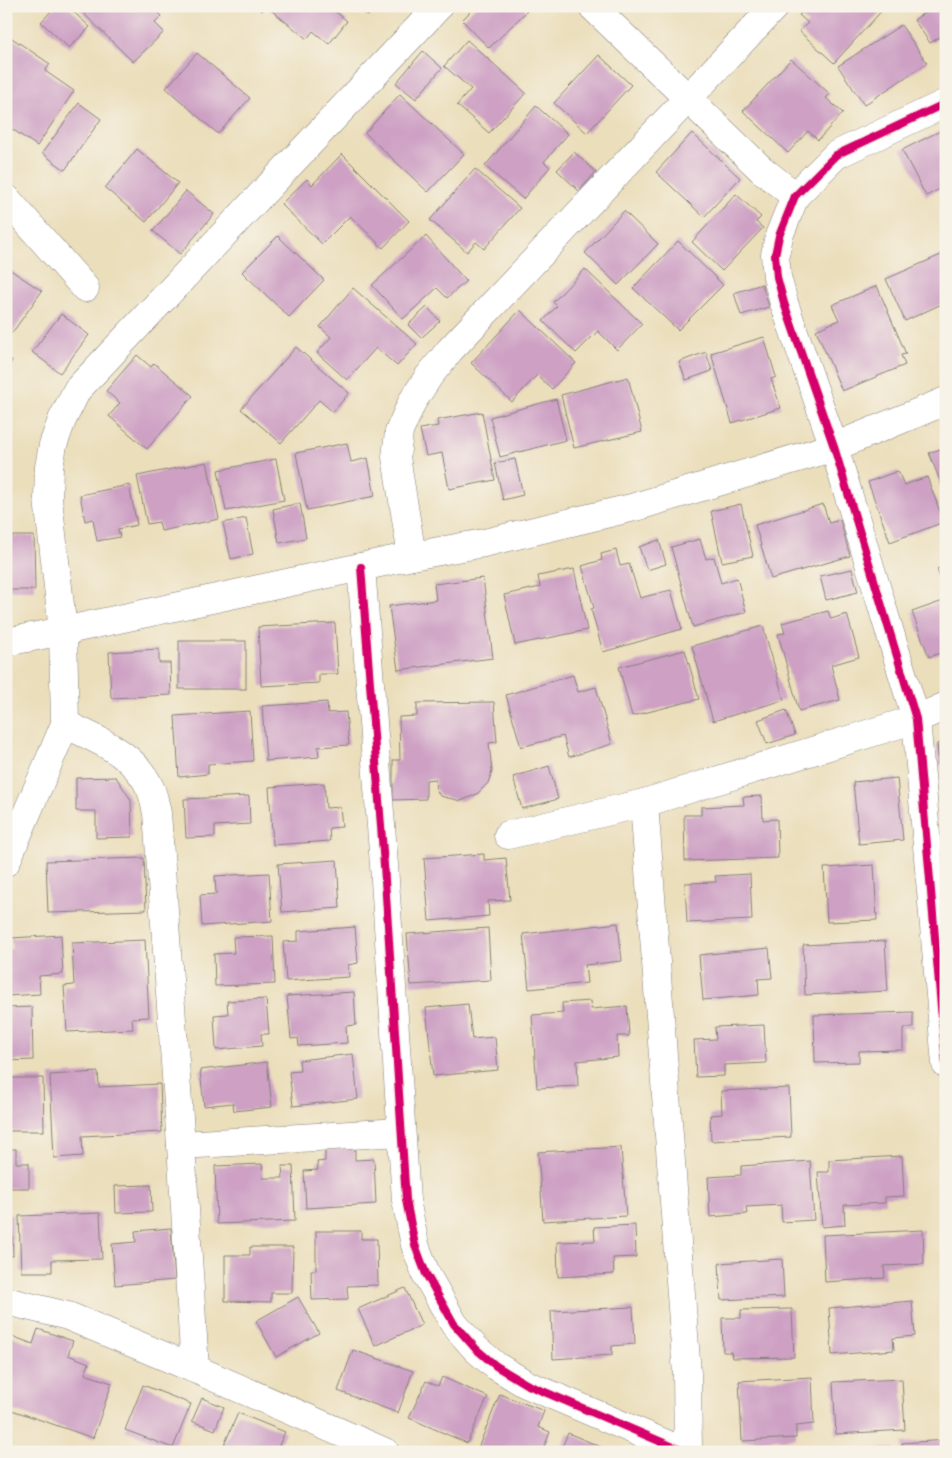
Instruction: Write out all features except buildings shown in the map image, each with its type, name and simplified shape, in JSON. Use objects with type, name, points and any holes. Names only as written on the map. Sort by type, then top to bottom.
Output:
[{"type":"street","points":[[8,854],[65,724],[63,631],[48,499],[49,467],[53,445],[62,420],[77,390],[439,6]]},
{"type":"street","points":[[592,6],[761,169],[795,196]]},
{"type":"street","points":[[412,556],[396,457],[399,432],[412,402],[429,376],[450,350],[686,98],[775,6]]},
{"type":"street","points":[[946,103],[836,155],[795,196],[779,236],[775,255],[777,277],[834,447],[916,719],[941,941],[946,1064]]},
{"type":"street","points":[[6,198],[84,288]]},
{"type":"street","points":[[6,642],[412,556],[484,543],[636,508],[834,447],[946,401]]},
{"type":"street","points":[[360,567],[384,865],[406,1200],[415,1245],[426,1274],[454,1324],[476,1349],[496,1366],[526,1384],[686,1452],[688,1374],[644,803]]},
{"type":"street","points":[[508,835],[644,803],[916,719],[946,706]]},
{"type":"street","points":[[65,724],[124,755],[142,772],[152,791],[157,813],[195,1369]]},
{"type":"street","points":[[181,1145],[401,1132]]},
{"type":"street","points":[[6,1302],[68,1316],[385,1452]]},
{"type":"cycle path","points":[[946,103],[836,155],[795,196],[779,236],[775,255],[777,277],[784,303],[834,447],[916,719],[946,1064]]},
{"type":"cycle path","points":[[361,567],[384,865],[406,1200],[415,1245],[426,1274],[454,1324],[476,1349],[496,1366],[526,1384],[685,1452]]}]
